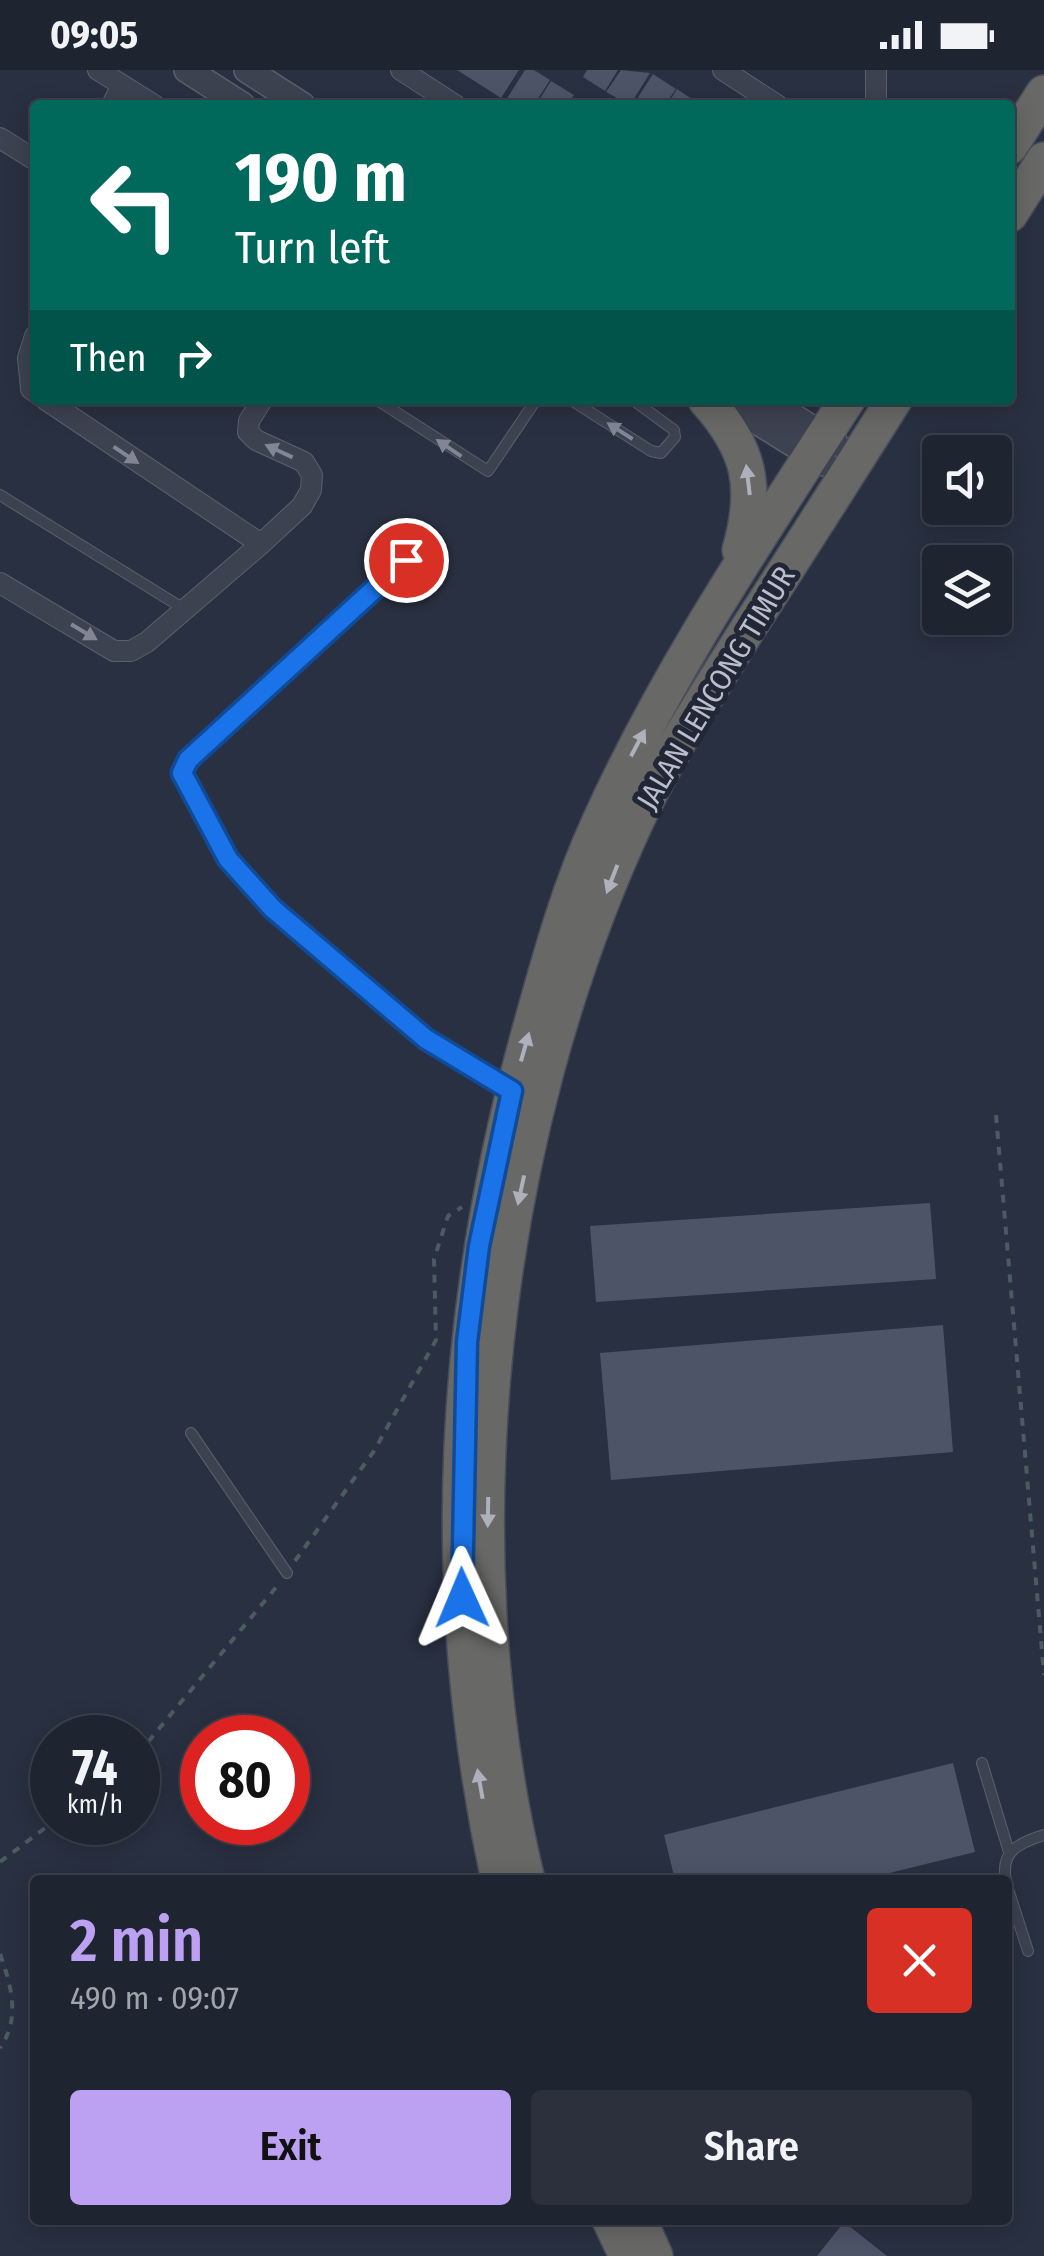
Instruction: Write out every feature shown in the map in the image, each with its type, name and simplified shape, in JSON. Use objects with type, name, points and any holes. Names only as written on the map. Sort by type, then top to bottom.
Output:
[{"type":"highway","points":[[1015,138],[1044,92]]},
{"type":"highway","points":[[710,405],[740,445],[748,469],[747,525],[734,570]]},
{"type":"highway","name":"JALAN LENCONG TIMUR","points":[[498,1875],[467,1692],[461,1531],[464,1384],[479,1246],[512,1091],[559,927],[598,825],[685,653],[734,570],[825,450],[845,405]]},
{"type":"highway","points":[[686,728],[723,641],[825,450],[863,405]]},
{"type":"highway","name":"JALAN LENCONG TIMUR","points":[[525,1875],[498,1718],[489,1595],[489,1446],[498,1315],[534,1130],[580,963],[638,819],[686,728],[891,405]]},
{"type":"highway","points":[[612,2225],[628,2256]]},
{"type":"highway","points":[[641,2225],[655,2256]]},
{"type":"street","points":[[98,70],[146,100]]},
{"type":"street","points":[[186,70],[234,100]]},
{"type":"street","points":[[246,70],[294,100]]},
{"type":"street","points":[[401,70],[447,100]]},
{"type":"street","points":[[722,70],[769,100]]},
{"type":"street","points":[[876,70],[876,100]]},
{"type":"street","points":[[114,100],[122,85]]},
{"type":"street","points":[[0,138],[30,157]]},
{"type":"street","points":[[30,352],[30,379]]},
{"type":"street","points":[[53,405],[261,544]]},
{"type":"street","points":[[0,582],[114,650],[131,652],[148,642],[302,506],[311,490],[312,475],[304,462],[256,440],[248,432],[259,405]]},
{"type":"street","points":[[733,405],[825,450]]},
{"type":"street","points":[[773,405],[825,450]]},
{"type":"lane","points":[[385,405],[488,472],[533,405]]},
{"type":"lane","points":[[579,405],[652,452],[662,453],[675,438],[674,430],[640,405]]},
{"type":"lane","points":[[0,495],[185,610]]},
{"type":"lane","points":[[406,560],[188,760],[182,773],[228,859],[273,909],[426,1039],[512,1091]]},
{"type":"lane","points":[[192,1433],[286,1573]]},
{"type":"lane","points":[[982,1763],[1010,1852]]},
{"type":"lane","points":[[1005,1875],[1002,1865],[1010,1852],[1044,1836]]},
{"type":"lane","points":[[1012,1901],[1028,1951]]},
{"type":"path","points":[[996,1115],[1044,1675]]},
{"type":"path","points":[[160,1727],[286,1573],[374,1450],[436,1340],[434,1259],[448,1216],[491,1188]]},
{"type":"path","points":[[0,1862],[30,1840]]},
{"type":"path","points":[[0,1954],[13,2009],[7,2038],[0,2048]]},
{"type":"building","points":[[457,70],[519,70],[501,98]]},
{"type":"building","points":[[525,70],[534,70],[550,80],[537,100],[506,100]]},
{"type":"building","points":[[587,70],[618,70],[605,91],[583,77]]},
{"type":"building","points":[[621,70],[650,73],[633,100],[621,100],[606,92]]},
{"type":"building","points":[[653,74],[676,89],[668,100],[636,100]]},
{"type":"building","points":[[551,81],[574,95],[570,100],[539,100]]},
{"type":"building","points":[[677,89],[694,100],[670,100]]},
{"type":"building","points":[[930,1203],[936,1279],[596,1302],[590,1226]]},
{"type":"building","points":[[943,1325],[953,1452],[611,1480],[600,1353]]},
{"type":"building","points":[[953,1763],[975,1852],[881,1875],[674,1875],[664,1835]]},
{"type":"building","points":[[842,2225],[848,2225],[887,2256],[817,2256]]},
{"type":"route","points":[[406,560],[188,760],[182,773],[228,859],[273,909],[426,1039],[512,1091],[479,1246],[467,1342],[462,1598]]}]
